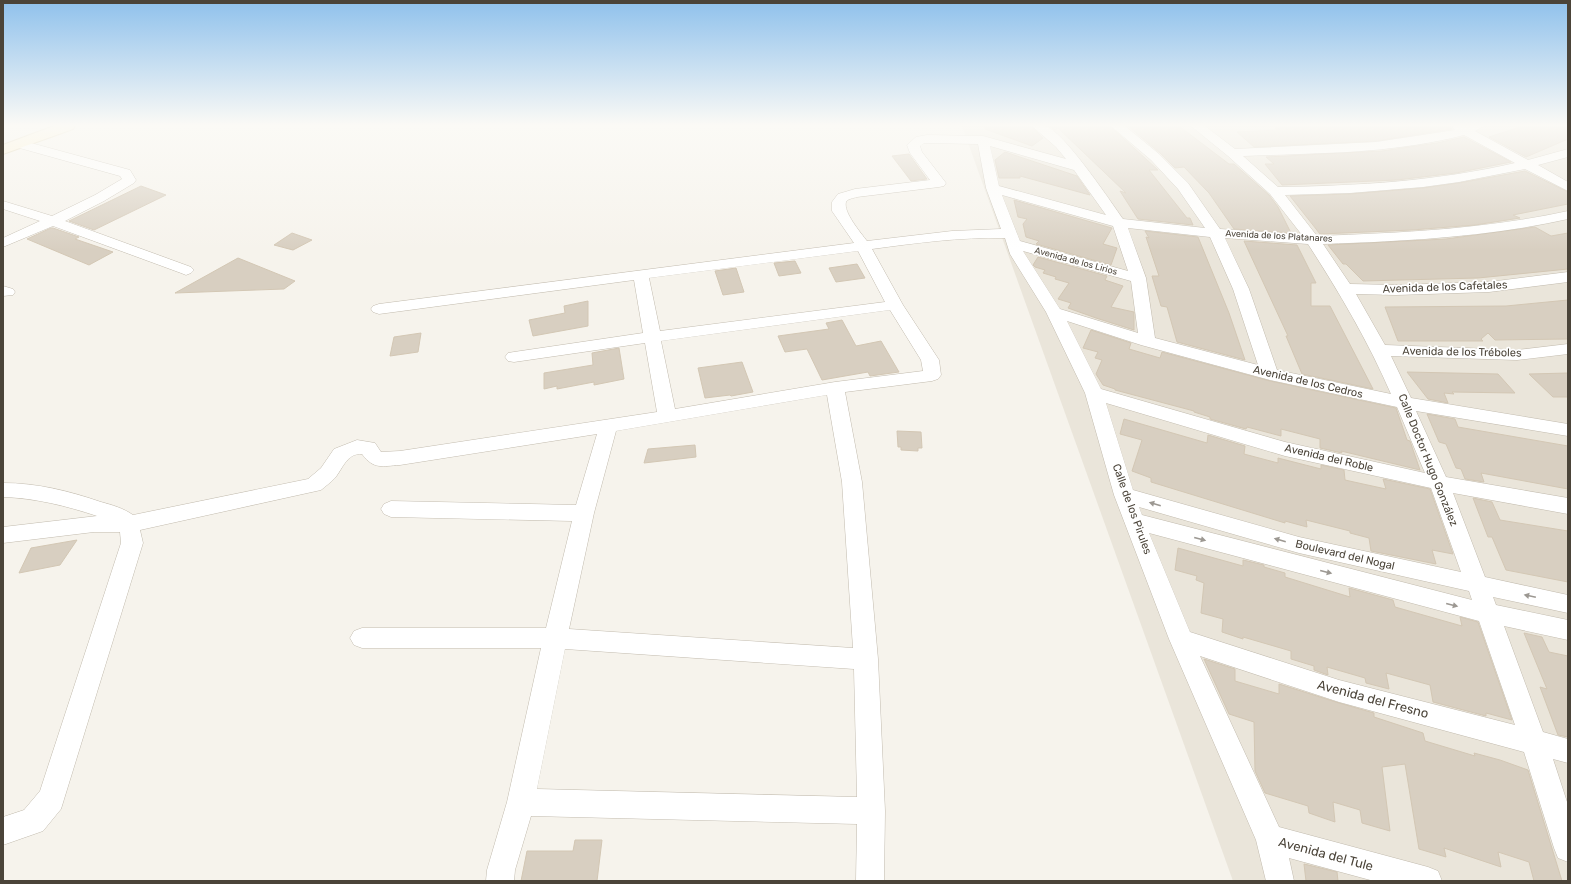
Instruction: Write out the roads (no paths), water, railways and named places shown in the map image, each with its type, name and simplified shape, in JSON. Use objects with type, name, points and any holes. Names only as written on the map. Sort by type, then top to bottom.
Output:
[{"type":"street","points":[[3,243],[53,221],[116,189],[129,180],[125,173],[104,167]]},
{"type":"street","points":[[3,535],[94,524],[129,524],[314,485],[328,473],[341,454],[357,447],[368,448],[376,459],[400,458],[608,427],[835,388],[932,375],[930,360],[894,305],[862,246],[839,211],[839,202],[843,197],[855,193],[939,183],[927,167]]},
{"type":"street","name":"Calle de los Pirules","points":[[989,167],[993,188],[1017,254],[1054,312],[1094,393],[1124,495],[1136,521],[1181,639],[1270,839],[1280,881]]},
{"type":"street","points":[[1080,167],[1119,223],[1138,278],[1147,340]]},
{"type":"street","points":[[1165,167],[1184,186],[1216,233],[1241,290],[1270,374]]},
{"type":"street","name":"Calle Doctor Hugo González","points":[[1248,167],[1275,191],[1313,240],[1345,289],[1379,350],[1405,403],[1439,483],[1488,613],[1534,742],[1568,848]]},
{"type":"street","points":[[1275,191],[1352,190],[1436,182],[1519,167]]},
{"type":"street","points":[[1534,167],[1568,187]]},
{"type":"street","name":"Avenida de los Platanares","points":[[993,188],[1119,223],[1216,233],[1313,240],[1378,238],[1473,231],[1541,221],[1568,215]]},
{"type":"street","points":[[3,205],[53,221],[186,270]]},
{"type":"street","name":"Avenida de los Lirios","points":[[378,309],[862,246],[989,232],[1138,278]]},
{"type":"street","points":[[641,275],[667,417]]},
{"type":"street","name":"Avenida de los Cafetales","points":[[1345,289],[1396,290],[1489,287],[1568,277]]},
{"type":"street","points":[[514,357],[894,305]]},
{"type":"street","name":"Avenida de los Cedros","points":[[1054,312],[1147,340],[1270,374],[1405,403],[1568,430]]},
{"type":"street","name":"Avenida de los Tréboles","points":[[1379,350],[1517,355],[1568,349]]},
{"type":"street","points":[[835,388],[852,482],[866,660],[871,811],[870,881]]},
{"type":"street","name":"Avenida del Roble","points":[[1094,393],[1285,448],[1439,483],[1568,506]]},
{"type":"street","points":[[500,881],[501,870],[521,802],[555,638],[584,513],[608,427]]},
{"type":"street","points":[[3,490],[59,497],[118,516],[129,524],[132,543],[51,800],[33,821],[3,831]]},
{"type":"street","name":"Boulevard del Nogal","points":[[1124,495],[1299,545],[1568,604]]},
{"type":"street","points":[[392,509],[584,513]]},
{"type":"street","name":"Boulevard del Nogal","points":[[1136,521],[1316,570],[1488,613],[1568,630]]},
{"type":"street","points":[[362,638],[555,638],[866,660]]},
{"type":"street","name":"Avenida del Fresno","points":[[1181,639],[1339,691],[1568,751]]},
{"type":"street","points":[[521,802],[871,811]]},
{"type":"street","name":"Avenida del Tule","points":[[1270,839],[1428,881]]}]
